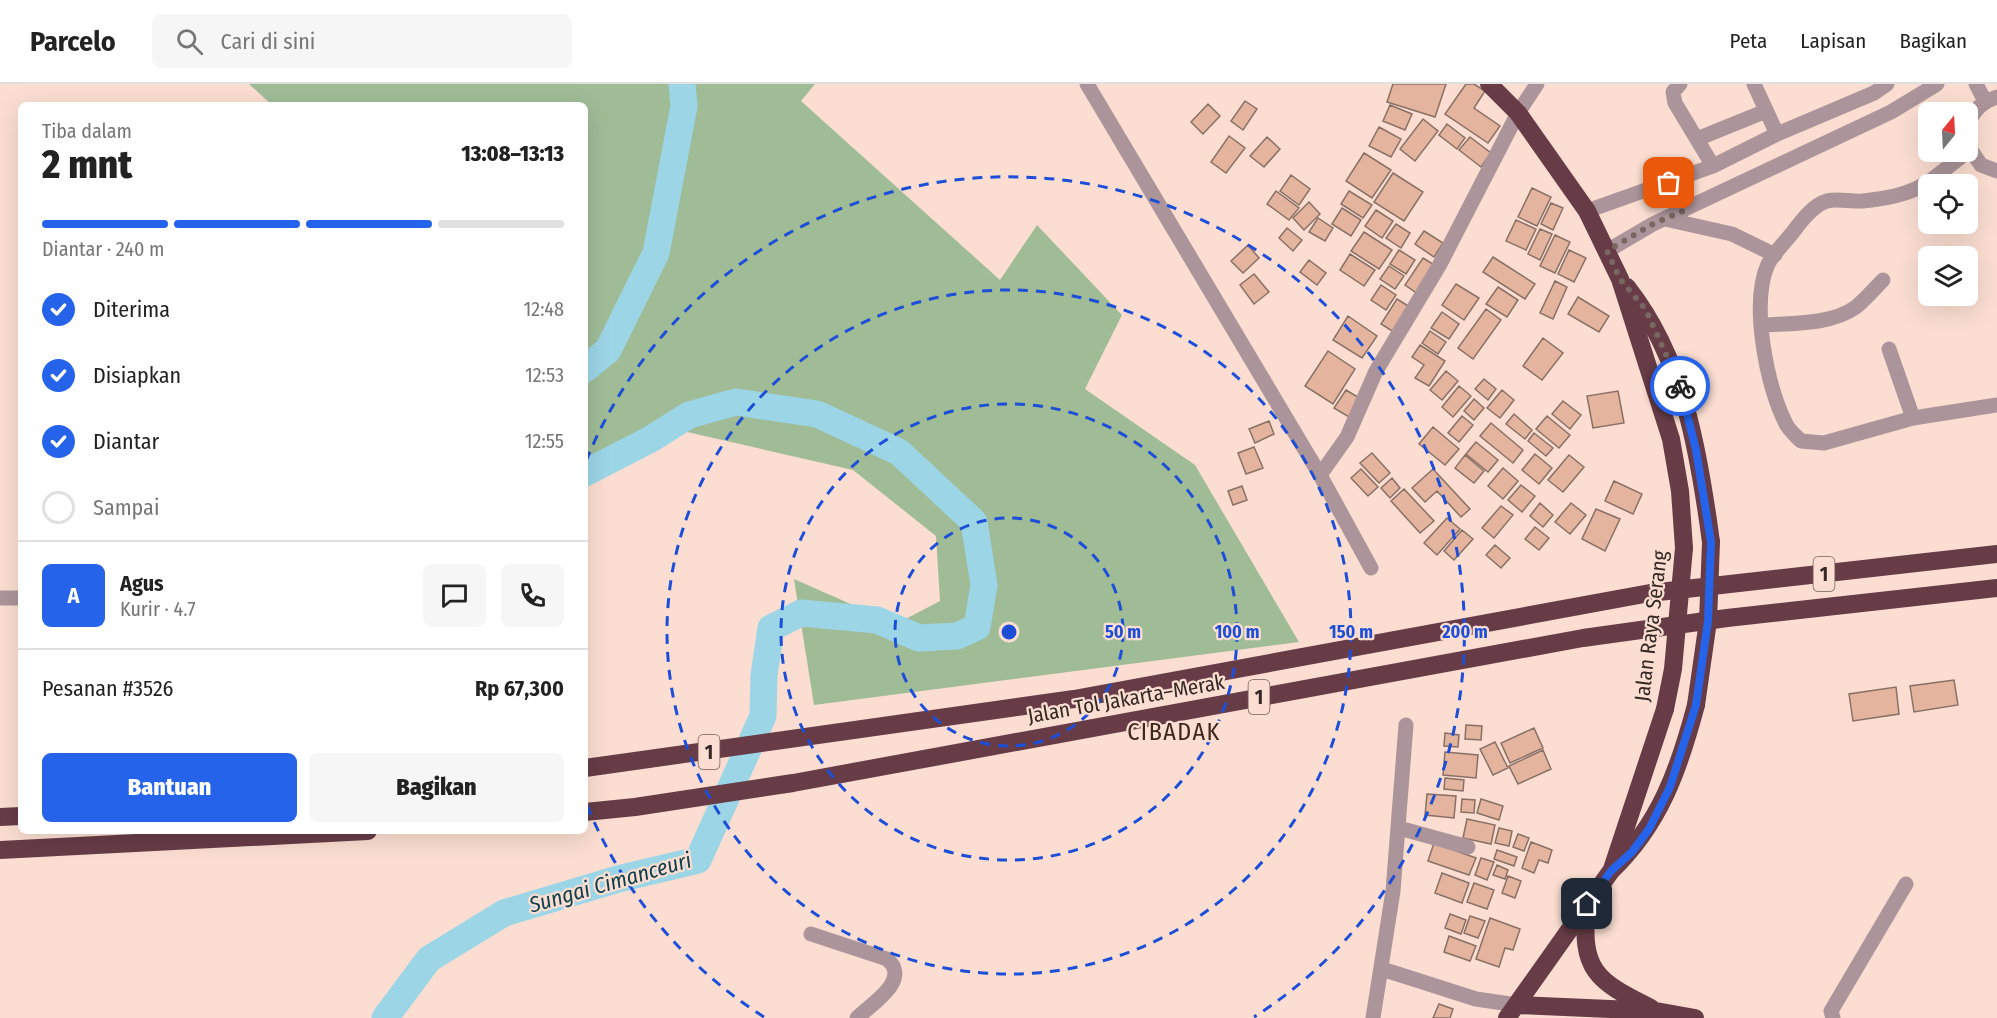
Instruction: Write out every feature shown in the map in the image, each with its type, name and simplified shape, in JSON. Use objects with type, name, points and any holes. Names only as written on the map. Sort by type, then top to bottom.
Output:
[{"type":"highway","name":"Jalan Raya Serang","points":[[1489,84],[1518,113],[1587,211],[1607,251],[1620,279],[1671,439],[1680,491],[1684,548],[1673,669],[1665,709],[1611,871]]},
{"type":"highway","name":"Jalan Raya Serang","points":[[1512,1011],[1611,871],[1632,852],[1649,829],[1670,787],[1696,705],[1708,621],[1711,542],[1704,488],[1682,390],[1646,310],[1620,279]]},
{"type":"highway","name":"Jalan Tol Jakarta–Merak","points":[[588,768],[791,741],[1074,699],[1650,593],[1997,554]]},
{"type":"highway","name":"Jalan Tol Jakarta–Merak","points":[[588,812],[635,807],[793,783],[1583,638],[1727,618],[1997,588]]},
{"type":"highway","points":[[0,817],[18,816]]},
{"type":"highway","points":[[0,850],[310,834]]},
{"type":"highway","points":[[1587,904],[1584,933],[1587,954],[1593,970],[1613,987],[1656,1011]]},
{"type":"highway","points":[[1512,1011],[1656,1011],[1695,1018]]},
{"type":"street","points":[[1087,84],[1320,474],[1371,568]]},
{"type":"street","points":[[1320,474],[1347,437],[1376,371],[1439,266],[1518,113],[1537,84]]},
{"type":"street","points":[[1680,84],[1673,92],[1676,103],[1713,166]]},
{"type":"street","points":[[1754,84],[1777,134]]},
{"type":"street","points":[[1587,211],[1713,166],[1777,134],[1874,93],[1887,84]]},
{"type":"street","points":[[1607,251],[1665,219],[1891,112],[1937,84]]},
{"type":"street","points":[[1976,84],[1991,99],[1978,108]]},
{"type":"street","points":[[1697,139],[1766,111]]},
{"type":"street","points":[[1954,162],[1927,185],[1905,195],[1860,201],[1827,201],[1800,223],[1769,263],[1763,284],[1764,348],[1773,389],[1787,426],[1801,441],[1824,443],[1913,418],[1997,405]]},
{"type":"street","points":[[1978,162],[1997,171]]},
{"type":"street","points":[[1669,183],[1683,211]]},
{"type":"street","points":[[1665,219],[1732,234],[1775,255]]},
{"type":"street","points":[[1763,325],[1807,322],[1832,317],[1855,308],[1883,280]]},
{"type":"street","points":[[1889,349],[1913,418]]},
{"type":"street","points":[[0,598],[18,598]]},
{"type":"street","points":[[1374,1018],[1399,828],[1406,725]]},
{"type":"street","points":[[1399,828],[1468,847]]},
{"type":"street","points":[[1833,1018],[1831,1011],[1906,884]]},
{"type":"street","points":[[811,934],[887,959],[892,964],[895,976],[892,985],[857,1018]]},
{"type":"street","points":[[1382,969],[1512,1011]]},
{"type":"green space","points":[[249,84],[815,84],[801,101],[1000,280],[1037,225],[1122,315],[1085,389],[1195,465],[1299,642],[814,705],[794,579],[896,624],[940,601],[936,536],[853,470],[674,429],[588,479],[588,102],[269,102]]},
{"type":"building","points":[[1393,84],[1446,84],[1435,117],[1387,102]]},
{"type":"building","points":[[1466,84],[1474,84],[1485,91],[1474,108],[1500,126],[1488,143],[1445,114]]},
{"type":"building","points":[[1245,101],[1257,109],[1243,130],[1231,121]]},
{"type":"building","points":[[1208,104],[1220,116],[1203,134],[1191,122]]},
{"type":"building","points":[[1390,105],[1412,114],[1405,130],[1383,121]]},
{"type":"building","points":[[1423,119],[1438,131],[1415,161],[1400,149]]},
{"type":"building","points":[[1447,124],[1465,138],[1457,149],[1439,135]]},
{"type":"building","points":[[1379,127],[1401,139],[1391,157],[1369,146]]},
{"type":"building","points":[[1229,136],[1245,148],[1226,173],[1211,162]]},
{"type":"building","points":[[1267,137],[1280,149],[1264,167],[1250,156]]},
{"type":"building","points":[[1470,137],[1491,153],[1481,167],[1459,150]]},
{"type":"building","points":[[1364,153],[1391,170],[1372,198],[1346,181]]},
{"type":"building","points":[[1393,173],[1423,192],[1404,221],[1374,202]]},
{"type":"building","points":[[1291,175],[1310,189],[1299,205],[1280,191]]},
{"type":"building","points":[[1532,188],[1551,197],[1537,226],[1518,217]]},
{"type":"building","points":[[1276,191],[1299,208],[1289,220],[1267,204]]},
{"type":"building","points":[[1349,191],[1372,205],[1363,218],[1341,204]]},
{"type":"building","points":[[1309,202],[1320,214],[1304,230],[1293,218]]},
{"type":"building","points":[[1551,203],[1563,208],[1553,230],[1541,224]]},
{"type":"building","points":[[1342,208],[1361,220],[1351,236],[1332,224]]},
{"type":"building","points":[[1376,210],[1393,221],[1382,238],[1365,226]]},
{"type":"building","points":[[1318,218],[1333,228],[1325,241],[1309,232]]},
{"type":"building","points":[[1516,220],[1536,229],[1526,250],[1506,241]]},
{"type":"building","points":[[1396,224],[1410,233],[1401,248],[1386,238]]},
{"type":"building","points":[[1287,228],[1302,240],[1293,251],[1279,238]]},
{"type":"building","points":[[1540,229],[1552,234],[1540,260],[1528,254]]},
{"type":"building","points":[[1424,231],[1443,243],[1434,257],[1415,244]]},
{"type":"building","points":[[1364,232],[1392,250],[1379,269],[1351,251]]},
{"type":"building","points":[[1555,235],[1570,242],[1555,273],[1540,266]]},
{"type":"building","points":[[1248,245],[1259,258],[1243,273],[1231,261]]},
{"type":"building","points":[[1399,250],[1415,260],[1406,274],[1390,264]]},
{"type":"building","points":[[1569,250],[1586,258],[1574,282],[1558,274]]},
{"type":"building","points":[[1350,254],[1375,270],[1364,286],[1340,270]]},
{"type":"building","points":[[1493,257],[1535,284],[1525,299],[1483,272]]},
{"type":"building","points":[[1423,258],[1436,266],[1418,294],[1405,285]]},
{"type":"building","points":[[1309,260],[1326,273],[1317,285],[1300,272]]},
{"type":"building","points":[[1389,266],[1404,276],[1395,289],[1380,279]]},
{"type":"building","points":[[1254,274],[1269,292],[1254,304],[1240,285]]},
{"type":"building","points":[[1555,281],[1567,287],[1553,319],[1540,313]]},
{"type":"building","points":[[1456,284],[1479,298],[1464,320],[1442,305]]},
{"type":"building","points":[[1381,285],[1396,295],[1386,310],[1371,300]]},
{"type":"building","points":[[1498,287],[1518,300],[1507,317],[1486,304]]},
{"type":"building","points":[[1578,297],[1609,316],[1599,332],[1568,314]]},
{"type":"building","points":[[1397,299],[1413,309],[1397,334],[1381,324]]},
{"type":"building","points":[[1486,309],[1501,320],[1473,359],[1458,348]]},
{"type":"building","points":[[1442,312],[1459,324],[1449,339],[1431,328]]},
{"type":"building","points":[[1348,316],[1377,336],[1362,358],[1333,340]]},
{"type":"building","points":[[1430,331],[1446,342],[1438,354],[1422,343]]},
{"type":"building","points":[[1543,338],[1563,353],[1542,380],[1523,366]]},
{"type":"building","points":[[1420,345],[1445,361],[1429,386],[1415,378],[1424,365],[1412,357]]},
{"type":"building","points":[[1328,351],[1355,369],[1333,404],[1305,386]]},
{"type":"building","points":[[1446,371],[1458,381],[1442,400],[1430,390]]},
{"type":"building","points":[[1484,379],[1496,389],[1488,400],[1475,389]]},
{"type":"building","points":[[1459,386],[1471,396],[1453,417],[1442,407]]},
{"type":"building","points":[[1346,390],[1361,399],[1349,417],[1334,408]]},
{"type":"building","points":[[1502,390],[1514,400],[1500,418],[1487,408]]},
{"type":"building","points":[[1618,391],[1624,423],[1593,428],[1587,396]]},
{"type":"building","points":[[1474,399],[1484,408],[1474,420],[1464,411]]},
{"type":"building","points":[[1563,401],[1581,415],[1570,429],[1552,414]]},
{"type":"building","points":[[1514,414],[1532,430],[1525,439],[1506,424]]},
{"type":"building","points":[[1462,416],[1473,425],[1459,442],[1448,433]]},
{"type":"building","points":[[1547,416],[1570,435],[1559,448],[1536,429]]},
{"type":"building","points":[[1269,421],[1274,434],[1255,443],[1249,429]]},
{"type":"building","points":[[1491,423],[1523,450],[1513,463],[1480,436]]},
{"type":"building","points":[[1433,427],[1459,449],[1445,465],[1419,444]]},
{"type":"building","points":[[1534,433],[1553,448],[1546,456],[1528,441]]},
{"type":"building","points":[[1476,442],[1498,460],[1488,472],[1466,454]]},
{"type":"building","points":[[1254,447],[1263,468],[1246,474],[1238,453]]},
{"type":"building","points":[[1372,453],[1390,473],[1379,483],[1360,463]]},
{"type":"building","points":[[1535,454],[1552,468],[1539,484],[1522,470]]},
{"type":"building","points":[[1465,455],[1484,471],[1474,483],[1455,468]]},
{"type":"building","points":[[1569,455],[1584,467],[1563,492],[1548,480]]},
{"type":"building","points":[[1503,468],[1518,481],[1503,499],[1488,486]]},
{"type":"building","points":[[1361,469],[1378,487],[1368,496],[1351,478]]},
{"type":"building","points":[[1433,469],[1470,509],[1461,517],[1437,491],[1425,502],[1412,488]]},
{"type":"building","points":[[1392,478],[1400,488],[1390,498],[1381,488]]},
{"type":"building","points":[[1614,481],[1642,494],[1633,514],[1605,501]]},
{"type":"building","points":[[1521,485],[1535,496],[1522,512],[1508,500]]},
{"type":"building","points":[[1242,486],[1247,500],[1233,505],[1228,491]]},
{"type":"building","points":[[1404,489],[1434,521],[1420,533],[1391,501]]},
{"type":"building","points":[[1540,503],[1553,515],[1543,527],[1530,516]]},
{"type":"building","points":[[1571,503],[1586,515],[1570,534],[1555,522]]},
{"type":"building","points":[[1501,506],[1513,515],[1494,538],[1482,528]]},
{"type":"building","points":[[1596,509],[1620,519],[1605,551],[1582,539]]},
{"type":"building","points":[[1447,518],[1460,529],[1437,555],[1424,543]]},
{"type":"building","points":[[1535,527],[1549,538],[1539,550],[1525,539]]},
{"type":"building","points":[[1462,530],[1473,539],[1454,560],[1444,551]]},
{"type":"building","points":[[1495,545],[1510,558],[1501,568],[1486,555]]},
{"type":"building","points":[[1954,680],[1958,705],[1914,712],[1910,686]]},
{"type":"building","points":[[1896,687],[1899,714],[1853,721],[1849,694]]},
{"type":"building","points":[[1466,725],[1482,726],[1481,740],[1465,739]]},
{"type":"building","points":[[1534,728],[1543,748],[1510,763],[1501,743]]},
{"type":"building","points":[[1445,733],[1459,735],[1458,747],[1444,746]]},
{"type":"building","points":[[1495,742],[1508,768],[1493,775],[1480,749]]},
{"type":"building","points":[[1543,750],[1551,769],[1518,784],[1509,766]]},
{"type":"building","points":[[1445,752],[1478,755],[1476,778],[1443,775]]},
{"type":"building","points":[[1445,778],[1464,780],[1463,791],[1444,789]]},
{"type":"building","points":[[1427,794],[1456,796],[1454,818],[1425,815]]},
{"type":"building","points":[[1462,799],[1475,800],[1474,813],[1461,812]]},
{"type":"building","points":[[1481,799],[1503,806],[1499,820],[1477,813]]},
{"type":"building","points":[[1467,819],[1495,825],[1491,844],[1463,838]]},
{"type":"building","points":[[1499,828],[1512,831],[1509,846],[1495,843]]},
{"type":"building","points":[[1518,834],[1529,838],[1524,851],[1513,847]]},
{"type":"building","points":[[1531,842],[1552,850],[1548,863],[1539,860],[1534,873],[1522,868]]},
{"type":"building","points":[[1434,843],[1476,858],[1469,875],[1428,861]]},
{"type":"building","points":[[1497,850],[1517,857],[1514,866],[1494,859]]},
{"type":"building","points":[[1481,858],[1494,862],[1487,880],[1475,875]]},
{"type":"building","points":[[1497,865],[1508,870],[1505,879],[1493,875]]},
{"type":"building","points":[[1442,873],[1469,883],[1462,903],[1435,893]]},
{"type":"building","points":[[1508,876],[1521,881],[1515,898],[1502,893]]},
{"type":"building","points":[[1474,883],[1494,890],[1487,909],[1467,902]]},
{"type":"building","points":[[1450,914],[1466,920],[1461,934],[1445,928]]},
{"type":"building","points":[[1470,916],[1485,921],[1478,938],[1464,933]]},
{"type":"building","points":[[1490,918],[1520,929],[1513,950],[1505,948],[1499,967],[1476,959]]},
{"type":"building","points":[[1449,936],[1476,946],[1470,961],[1444,952]]},
{"type":"building","points":[[1439,1004],[1453,1009],[1450,1018],[1433,1018]]},
{"type":"waterway","name":"Sungai Cimanceuri","points":[[588,367],[608,350],[656,253],[684,106],[682,84]]},
{"type":"waterway","name":"Sungai Cimanceuri","points":[[385,1018],[429,959],[504,913],[618,879],[698,860],[763,716],[764,675],[771,628],[801,613],[877,620],[919,638],[957,636],[977,627],[984,585],[974,522],[899,452],[817,414],[736,402],[689,415],[651,439],[588,471]]},
{"type":"way so far","points":[[1669,183],[1683,211],[1653,224],[1607,251],[1620,279],[1646,310],[1680,386]]},
{"type":"district","name":"CIBADAK","points":[[1174,732]]},
{"type":"route","points":[[1587,904],[1611,871],[1632,852],[1649,829],[1670,787],[1696,705],[1708,621],[1711,542],[1704,488],[1680,386]]}]
